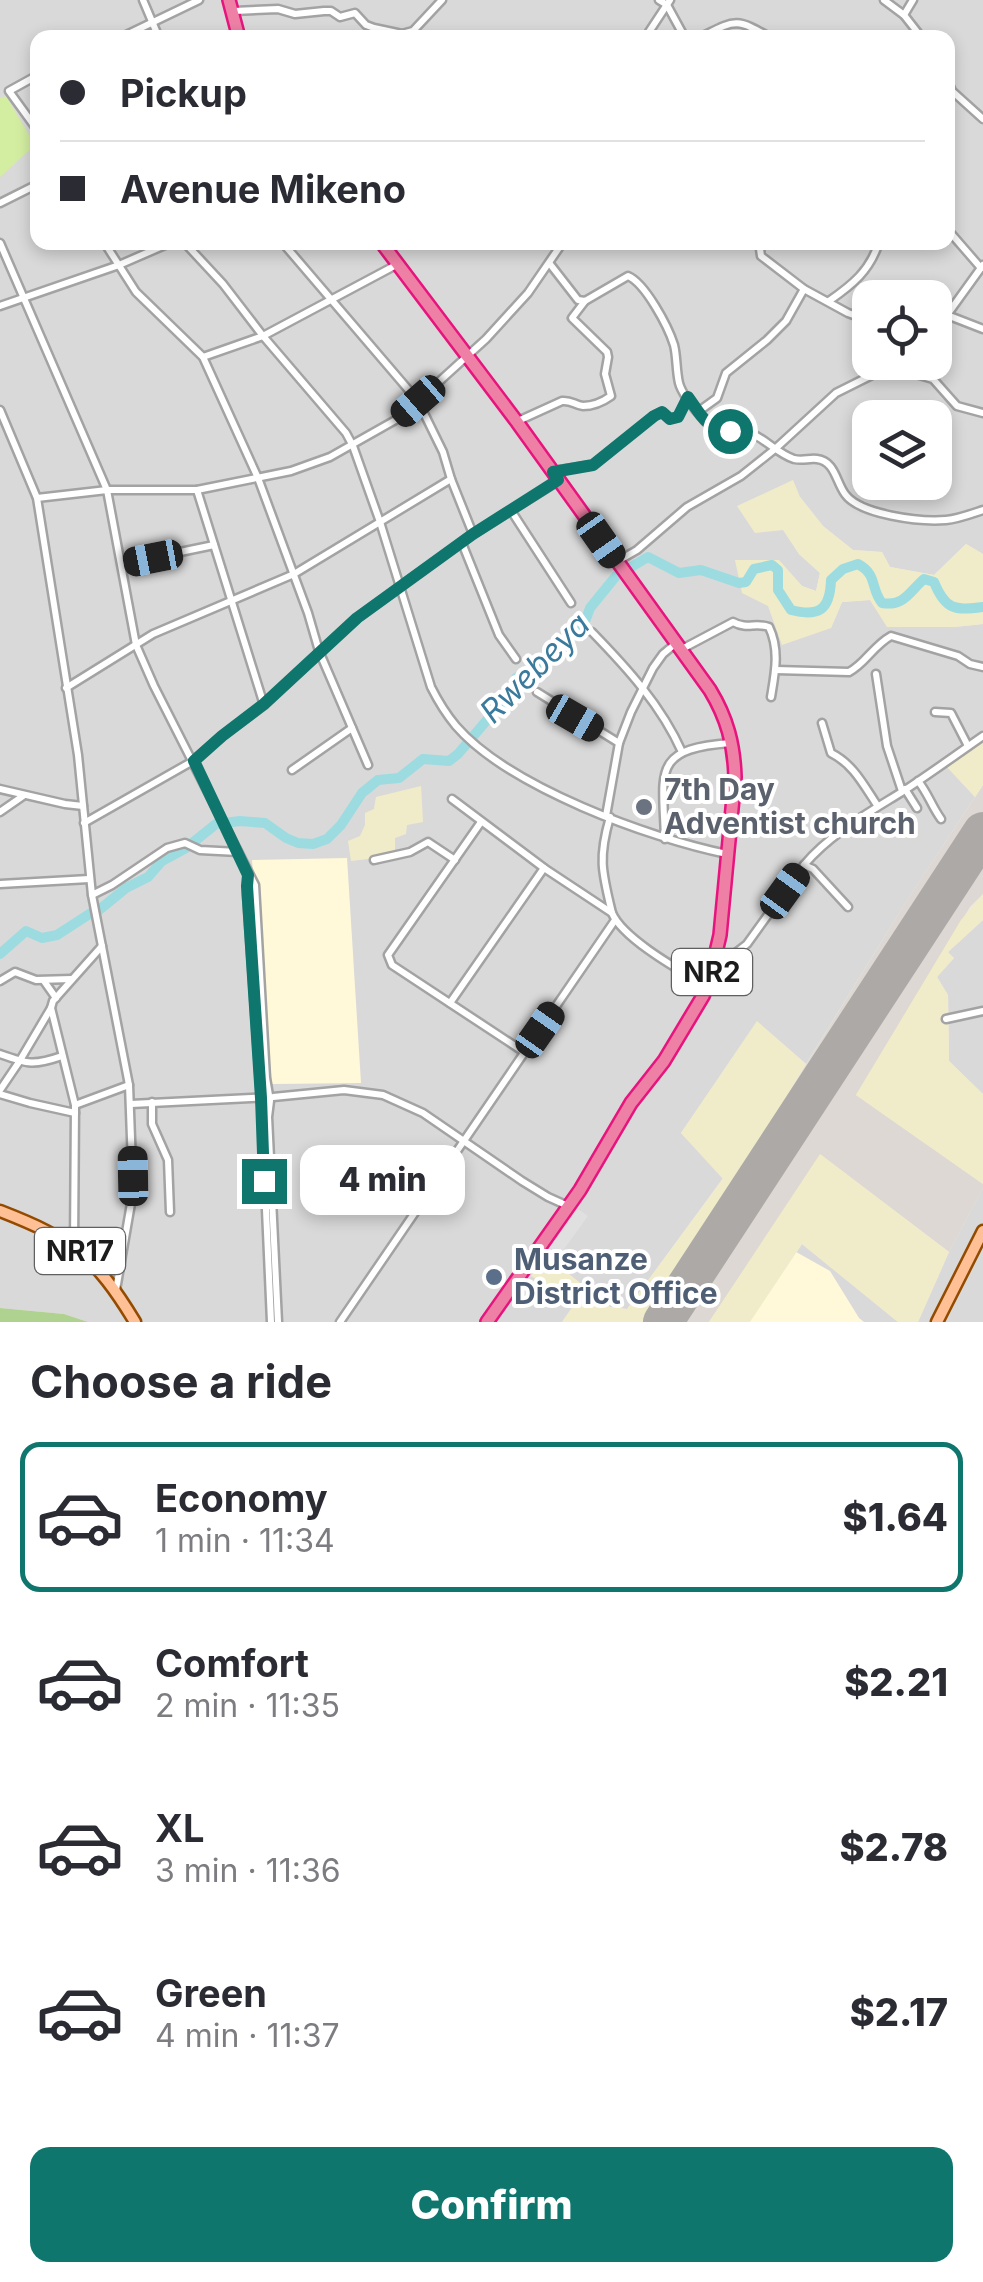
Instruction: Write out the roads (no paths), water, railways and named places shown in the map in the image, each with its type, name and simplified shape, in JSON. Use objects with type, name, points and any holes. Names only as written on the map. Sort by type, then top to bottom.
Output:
[{"type":"highway","points":[[231,5],[237,30]]},
{"type":"highway","name":"NR2","points":[[388,250],[678,646],[721,708],[732,743],[735,776],[720,935],[699,1005],[487,1322]]},
{"type":"main road","name":"NR17","points":[[0,1211],[30,1222],[74,1247],[95,1265],[135,1322]]},
{"type":"main road","points":[[937,1322],[983,1231]]},
{"type":"street","points":[[143,0],[156,30]]},
{"type":"street","points":[[136,30],[199,0]]},
{"type":"street","points":[[414,30],[442,0]]},
{"type":"street","points":[[884,0],[915,30]]},
{"type":"street","points":[[904,16],[913,0]]},
{"type":"street","points":[[649,30],[665,2]]},
{"type":"street","points":[[665,2],[681,30]]},
{"type":"street","points":[[231,5],[295,14],[324,10],[340,16],[356,12],[366,24],[383,30]]},
{"type":"street","points":[[716,30],[734,22],[757,30]]},
{"type":"street","points":[[30,79],[8,91],[30,120]]},
{"type":"street","points":[[955,97],[983,119]]},
{"type":"street","points":[[0,204],[30,188]]},
{"type":"street","points":[[952,308],[982,266],[955,237]]},
{"type":"street","points":[[0,243],[107,490],[136,645],[256,891],[274,1322]]},
{"type":"street","points":[[109,250],[136,292],[203,357],[258,478],[319,651],[368,765]]},
{"type":"street","points":[[0,306],[154,250]]},
{"type":"street","points":[[191,250],[336,420],[353,446],[431,687],[457,727],[478,747],[535,784],[665,838],[727,854]]},
{"type":"street","points":[[289,250],[418,401],[443,452],[473,534]]},
{"type":"street","points":[[37,498],[107,490],[197,490],[291,471],[330,458],[399,418],[418,401],[501,324],[558,250]]},
{"type":"street","points":[[760,250],[761,256],[804,289],[852,314]]},
{"type":"street","points":[[828,301],[856,282],[877,250]]},
{"type":"street","points":[[550,263],[578,300],[585,301]]},
{"type":"street","points":[[203,357],[263,336],[400,264]]},
{"type":"street","points":[[517,422],[562,401],[584,406],[604,402],[611,396],[605,374],[607,352],[572,318],[585,301],[628,276],[639,282],[668,330],[680,386],[707,424],[754,434],[790,458],[819,459],[835,473],[844,494],[857,506],[874,513],[950,520],[983,510]]},
{"type":"street","points":[[698,412],[717,398],[726,373],[786,320],[804,289]]},
{"type":"street","points":[[952,317],[983,330]]},
{"type":"street","points":[[618,564],[687,507],[741,476],[836,393],[861,380]]},
{"type":"street","points":[[934,380],[956,406],[983,413]]},
{"type":"street","points":[[84,823],[194,761],[264,704],[357,618],[556,476],[593,465],[662,412],[670,419],[678,417],[688,397]]},
{"type":"street","points":[[0,410],[37,498],[78,755],[92,896],[129,1085],[133,1192],[116,1291]]},
{"type":"street","points":[[66,688],[162,630],[294,574],[450,479]]},
{"type":"street","points":[[197,490],[264,704]]},
{"type":"street","points":[[512,511],[571,603]]},
{"type":"street","points":[[462,542],[498,634],[516,658]]},
{"type":"street","points":[[122,564],[214,545]]},
{"type":"street","points":[[340,1322],[614,916],[601,859],[619,743],[653,668],[664,654],[733,622],[742,627],[763,625],[772,635],[776,670],[771,697]]},
{"type":"street","points":[[592,632],[644,689],[666,719],[682,752]]},
{"type":"street","points":[[776,670],[849,672],[891,636],[958,656],[983,668]]},
{"type":"street","points":[[876,674],[887,746],[904,790],[917,808]]},
{"type":"street","points":[[537,692],[619,743]]},
{"type":"street","points":[[935,712],[951,713],[968,746]]},
{"type":"street","points":[[822,723],[830,753],[845,760],[877,805]]},
{"type":"street","points":[[292,770],[352,728]]},
{"type":"street","points":[[715,960],[729,958],[747,944],[804,865],[824,846],[877,805],[983,736]]},
{"type":"street","points":[[665,838],[664,787],[666,769],[674,756],[732,743]]},
{"type":"street","points":[[918,781],[941,819]]},
{"type":"street","points":[[0,789],[83,806]]},
{"type":"street","points":[[0,812],[24,795]]},
{"type":"street","points":[[452,799],[614,916],[646,947],[707,986]]},
{"type":"street","points":[[481,822],[388,955],[392,965],[524,1052]]},
{"type":"street","points":[[374,860],[410,852],[428,842],[455,860]]},
{"type":"street","points":[[92,896],[167,848],[185,843],[197,849],[238,852]]},
{"type":"street","points":[[804,865],[848,907]]},
{"type":"street","points":[[450,1004],[544,868]]},
{"type":"street","points":[[0,884],[90,879]]},
{"type":"street","points":[[102,946],[56,998],[0,1092],[30,1104],[75,1109],[129,1085]]},
{"type":"street","points":[[0,981],[15,972],[30,980],[72,979]]},
{"type":"street","points":[[44,981],[56,998]]},
{"type":"street","points":[[51,1008],[75,1109],[74,1247]]},
{"type":"street","points":[[946,1019],[983,1011]]},
{"type":"street","points":[[0,1054],[34,1064],[62,1056]]},
{"type":"street","points":[[131,1104],[344,1090],[383,1094],[423,1112],[522,1181],[568,1206]]},
{"type":"street","points":[[152,1102],[152,1124],[168,1160],[170,1212]]},
{"type":"waterway","name":"Rwebeya","points":[[99,910],[216,824],[265,823],[286,838],[313,844],[327,839],[362,793],[378,780],[399,778],[423,759],[449,761],[510,693],[516,678],[540,663],[586,619],[590,608],[616,576],[648,557],[679,573],[701,570],[739,583],[746,582],[754,569],[772,565],[778,570],[778,590],[791,610],[801,612],[821,609],[828,598],[831,580],[843,569],[858,564],[871,577],[882,603],[896,603],[924,579],[934,582],[942,598],[952,606],[983,607]]},
{"type":"waterway","name":"Rwebeya","points":[[0,954],[26,931],[42,938],[57,935],[91,913]]},
{"type":"place","name":"7th Day Adventist church","points":[[644,807]]},
{"type":"place","name":"Musanze District Office","points":[[494,1277]]}]
